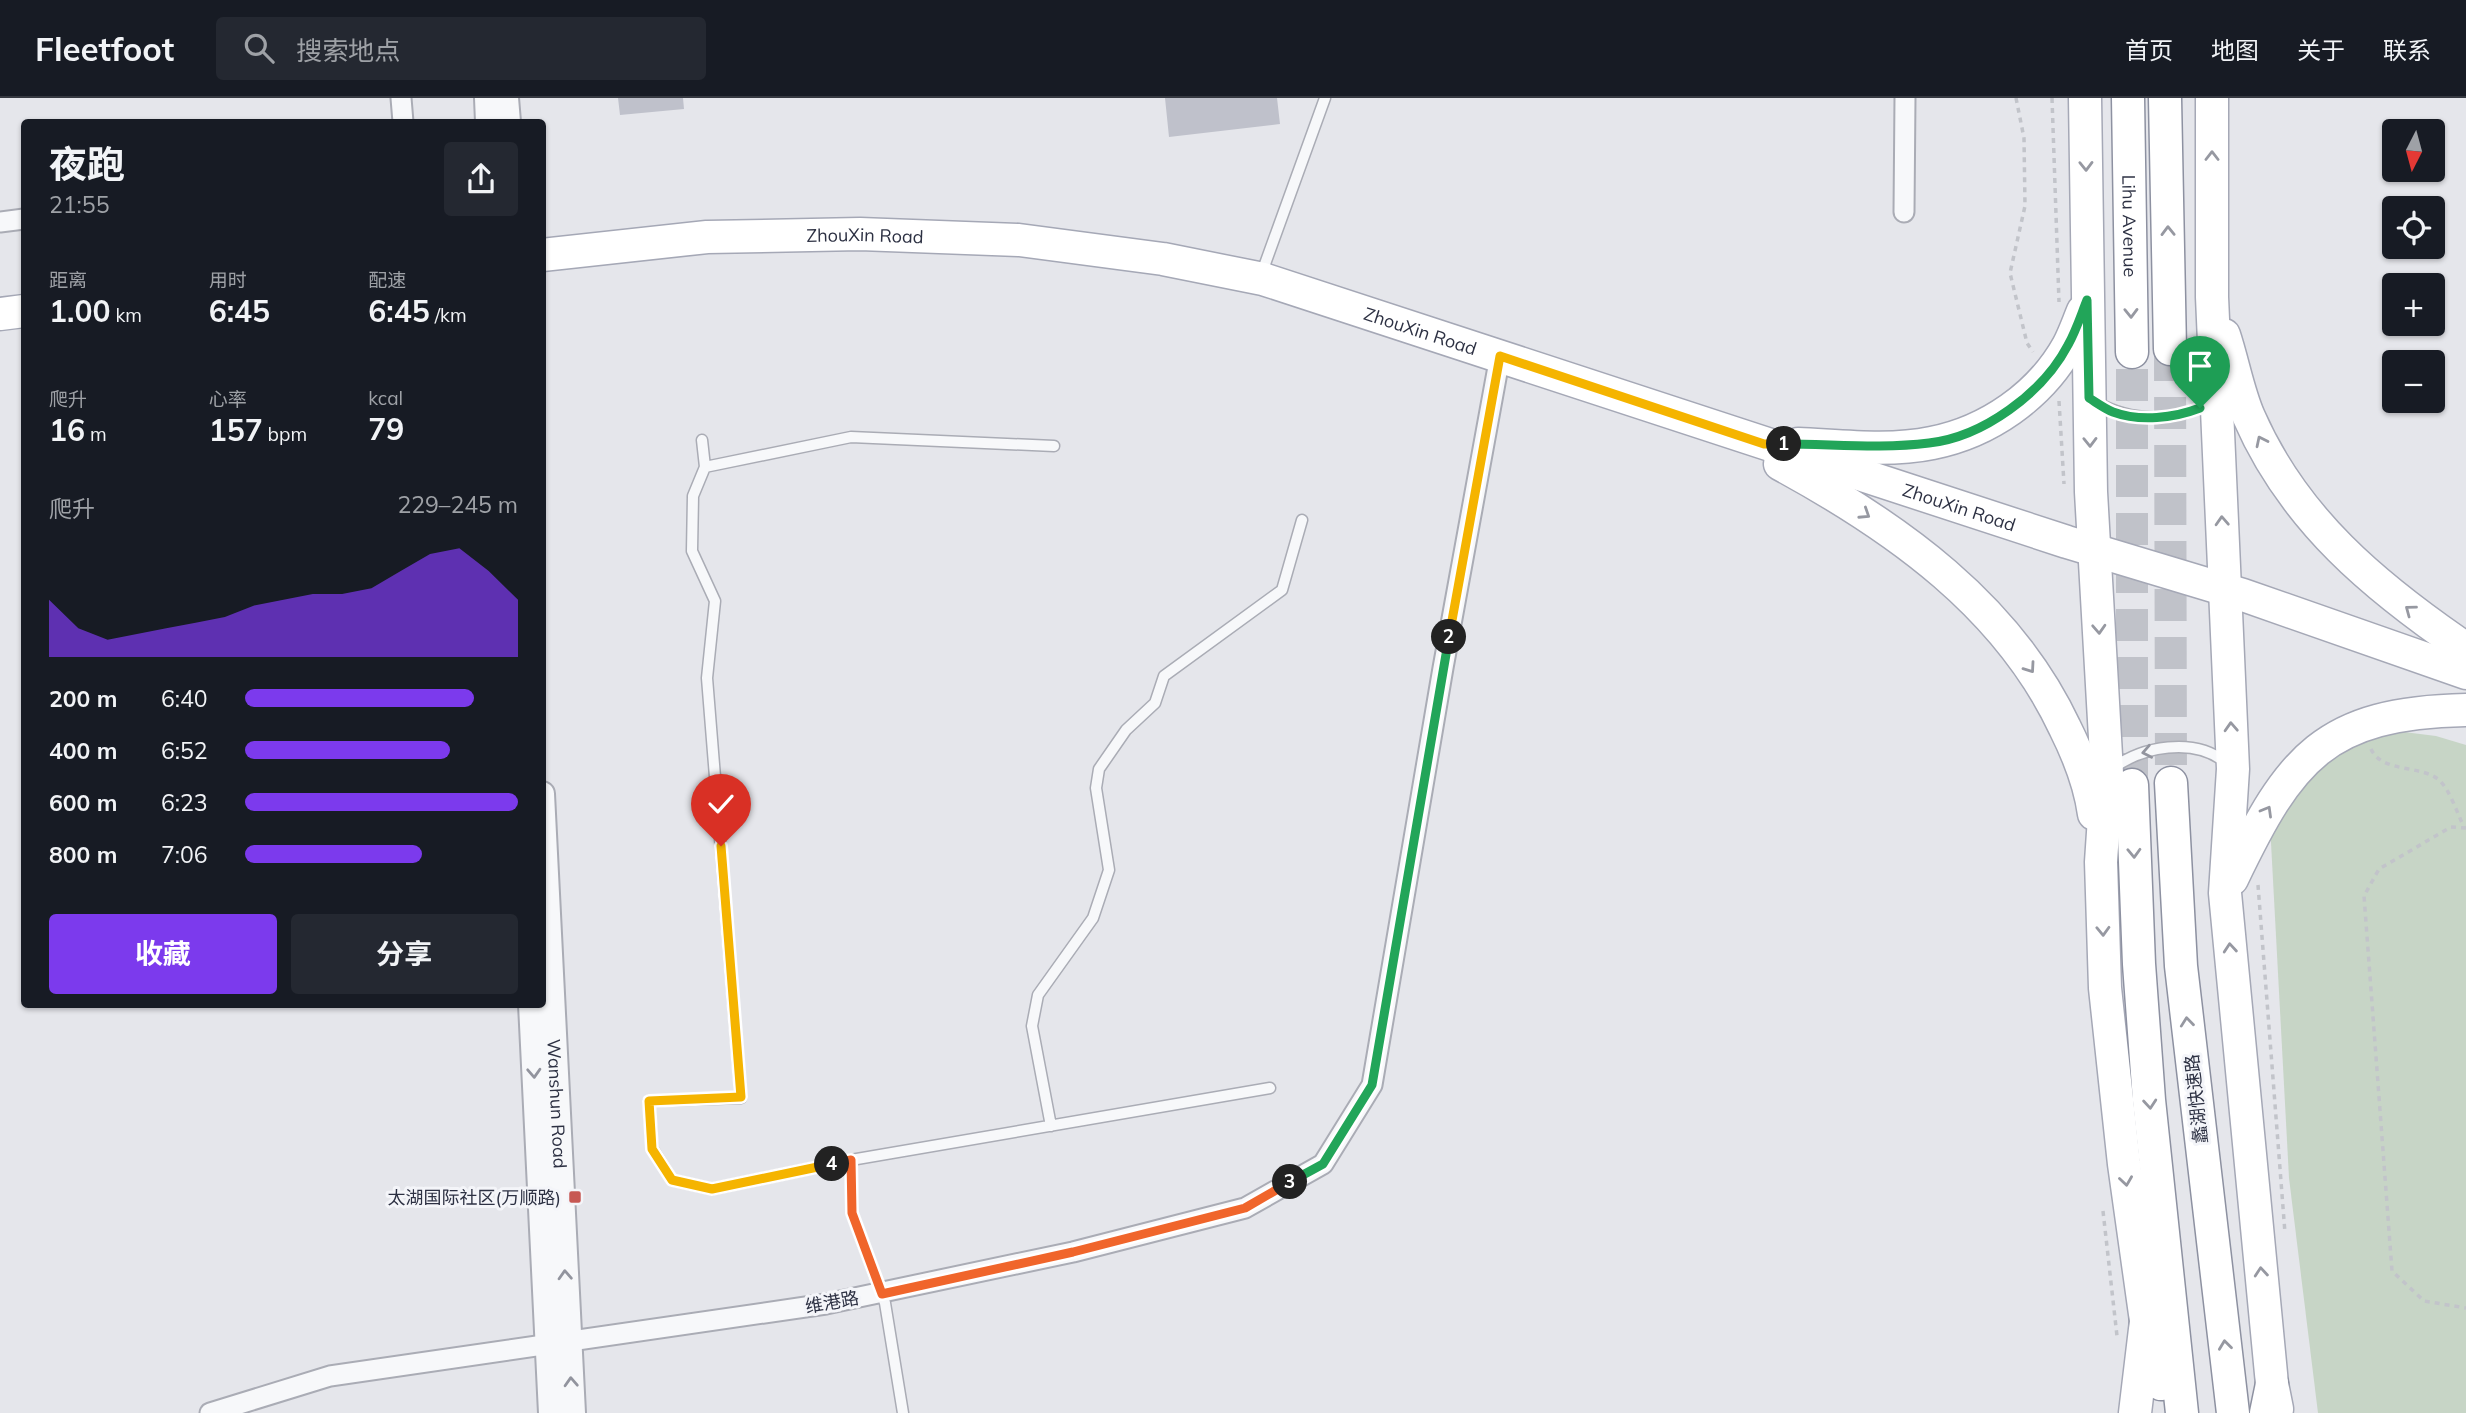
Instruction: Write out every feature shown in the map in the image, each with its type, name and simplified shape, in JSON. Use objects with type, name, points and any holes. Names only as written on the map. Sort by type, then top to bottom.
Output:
[{"type":"main road","points":[[2085,98],[2089,398],[2095,555],[2139,964],[2149,1100],[2182,1413]]},
{"type":"main road","name":"Lihu Avenue","points":[[2128,98],[2132,352]]},
{"type":"main road","points":[[2165,98],[2170,349]]},
{"type":"main road","points":[[2212,98],[2212,297],[2233,769],[2225,893],[2272,1403]]},
{"type":"main road","name":"ZhouXin Road","points":[[546,255],[707,237],[860,234],[1018,240],[1163,259],[1259,279],[1764,449],[2466,673]]},
{"type":"main road","name":"ZhouXin Road","points":[[546,263],[707,246],[1015,250],[1164,270],[1254,288],[1503,362]]},
{"type":"main road","points":[[2212,297],[2248,414],[2271,461],[2306,513],[2373,581],[2410,611],[2466,649]]},
{"type":"main road","points":[[1764,449],[1932,443],[1972,430],[2012,410],[2040,384],[2068,346],[2087,300]]},
{"type":"main road","points":[[0,307],[21,304]]},
{"type":"main road","points":[[0,314],[21,311]]},
{"type":"main road","points":[[1764,449],[1885,527],[1930,560],[1967,593],[2002,629],[2035,673],[2078,754],[2091,795],[2101,862],[2105,988],[2124,1164],[2146,1321],[2159,1364],[2164,1413]]},
{"type":"main road","name":"ZhouXin Road","points":[[2225,594],[2466,682]]},
{"type":"main road","points":[[2225,893],[2282,786],[2331,739],[2360,724],[2397,714],[2466,710]]},
{"type":"main road","points":[[2101,862],[2119,779]]},
{"type":"main road","name":"蠡湖快速路","points":[[2171,783],[2181,965],[2233,1413]]},
{"type":"main road","points":[[2135,1413],[2146,1321]]},
{"type":"street","points":[[401,98],[403,119]]},
{"type":"street","points":[[487,98],[488,119]]},
{"type":"street","points":[[506,98],[508,119]]},
{"type":"street","points":[[1904,212],[1905,98]]},
{"type":"street","points":[[0,222],[21,219]]},
{"type":"street","name":"维港路","points":[[241,1413],[333,1385],[884,1298],[1245,1208],[1323,1164],[1372,1085],[1503,362]]},
{"type":"street","name":"Wanshun Road","points":[[546,932],[558,1348],[551,1413]]},
{"type":"street","name":"Wanshun Road","points":[[531,1008],[558,1348],[572,1413]]},
{"type":"street","name":"维港路","points":[[210,1413],[330,1376],[558,1348]]},
{"type":"lane","points":[[1259,279],[1325,98]]},
{"type":"lane","points":[[2089,398],[2113,412],[2138,418],[2182,415],[2200,408],[2216,396]]},
{"type":"lane","points":[[705,467],[851,437],[1054,446]]},
{"type":"lane","points":[[702,440],[705,467],[693,496],[692,551],[715,601],[707,678],[741,1097],[649,1101],[652,1149],[672,1180],[712,1189],[851,1160],[1270,1088]]},
{"type":"lane","points":[[1051,1126],[1032,1026],[1038,995],[1093,918],[1109,870],[1096,788],[1099,768],[1126,730],[1154,703],[1164,676],[1282,590],[1302,520]]},
{"type":"lane","points":[[2119,779],[2125,759],[2144,751],[2193,747],[2213,752],[2233,769]]},
{"type":"lane","points":[[851,1160],[852,1213],[884,1298],[903,1413]]},
{"type":"path","points":[[2017,98],[2024,138],[2025,206],[2010,273],[2027,343],[2047,375]]},
{"type":"path","points":[[2360,724],[2373,754],[2390,765],[2419,772],[2440,781],[2465,827],[2451,827],[2379,869],[2364,896],[2392,1271],[2424,1301],[2466,1308]]},
{"type":"green space","points":[[2404,732],[2436,736],[2466,745],[2466,1413],[2318,1413],[2289,1178],[2270,824],[2306,774],[2349,744]]},
{"type":"building","points":[[618,98],[683,98],[684,109],[620,115]]},
{"type":"building","points":[[1165,98],[1277,98],[1280,124],[1169,137]]},
{"type":"tunnel","points":[[2170,349],[2171,783]]},
{"type":"tunnel","points":[[2132,352],[2132,785]]},
{"type":"place","name":"太湖国际社区(万顺路)","points":[[575,1197]]},
{"type":"route","points":[[721,846],[741,1097],[649,1101],[652,1149],[672,1180],[712,1189],[851,1160],[852,1213],[882,1294],[1073,1252],[1245,1208],[1323,1164],[1372,1085],[1443,668],[1500,356],[1764,444],[1860,447],[1932,443],[1972,430],[2012,410],[2040,384],[2068,346],[2087,300],[2089,398],[2113,412],[2138,418],[2182,415],[2200,408]]}]
